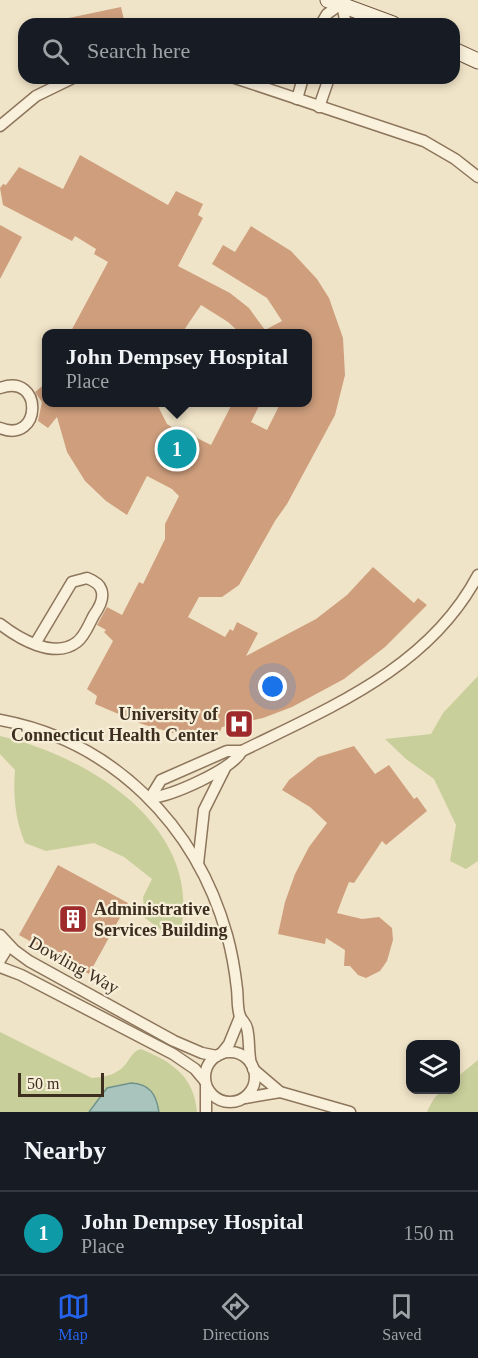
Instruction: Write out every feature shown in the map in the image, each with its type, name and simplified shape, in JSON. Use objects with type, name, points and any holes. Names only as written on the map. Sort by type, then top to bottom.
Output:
[{"type":"street","points":[[325,18],[338,2]]},
{"type":"street","points":[[338,2],[344,18]]},
{"type":"street","points":[[338,2],[378,18]]},
{"type":"street","points":[[460,53],[478,61]]},
{"type":"street","points":[[0,126],[36,96],[61,84]]},
{"type":"street","points":[[253,84],[424,141],[455,159],[478,177]]},
{"type":"street","points":[[297,99],[301,84]]},
{"type":"street","points":[[319,107],[327,84]]},
{"type":"street","points":[[0,388],[12,385],[23,389],[31,398],[33,409],[30,420],[22,428],[10,431],[0,428]]},
{"type":"street","points":[[150,798],[161,780],[227,751],[242,751],[356,694],[401,664],[443,625],[478,575]]},
{"type":"street","points":[[0,624],[17,636],[35,644],[60,648],[76,642],[100,606],[103,595],[100,587],[87,578],[72,582],[35,644]]},
{"type":"street","points":[[0,720],[35,729],[79,746],[113,767],[150,798],[173,824],[198,864],[227,935],[234,964],[240,1017],[247,1027],[254,1083],[226,1112]]},
{"type":"street","points":[[150,798],[168,795],[225,767],[242,751]]},
{"type":"street","points":[[198,864],[204,810],[225,767]]},
{"type":"street","name":"Dowling Way","points":[[0,960],[5,952],[2,937]]},
{"type":"street","name":"Dowling Way","points":[[2,937],[29,961],[189,1048],[219,1055]]},
{"type":"street","name":"Dowling Way","points":[[0,967],[21,975],[173,1054],[195,1069],[205,1083]]},
{"type":"street","name":"Dowling Way","points":[[123,1030],[132,1016]]},
{"type":"street","points":[[206,1112],[207,1066],[229,1044],[240,1017]]},
{"type":"street","points":[[219,1055],[240,1055],[280,1092],[350,1112]]},
{"type":"street","points":[[205,1083],[219,1100],[240,1100],[280,1092]]},
{"type":"green space","points":[[478,676],[478,861],[466,869],[450,861],[456,825],[434,779],[406,759],[385,739],[431,734],[443,713]]},
{"type":"green space","points":[[0,736],[34,746],[70,761],[103,780],[134,804],[159,831],[176,863],[183,898],[179,937],[168,935],[145,918],[143,897],[152,879],[124,857],[94,843],[46,851],[25,843],[16,807],[15,770],[0,754]]},
{"type":"green space","points":[[0,1032],[92,1078],[107,1076],[118,1071],[135,1052],[141,1049],[162,1059],[180,1072],[191,1089],[197,1112],[0,1112]]},
{"type":"green space","points":[[478,1060],[478,1112],[427,1112],[437,1095],[460,1094],[460,1075]]},
{"type":"water","points":[[131,1083],[143,1085],[151,1091],[159,1112],[89,1112],[107,1088]]},
{"type":"building","points":[[121,7],[124,18],[69,18]]},
{"type":"building","points":[[80,155],[168,205],[176,191],[203,204],[198,215],[203,218],[178,266],[230,293],[249,308],[264,329],[236,329],[201,305],[185,329],[72,329],[108,262],[94,254],[96,249],[75,236],[72,241],[3,205],[0,188],[3,184],[6,185],[19,167],[63,189]]},
{"type":"building","points":[[0,225],[22,237],[0,279]]},
{"type":"building","points":[[251,226],[291,251],[317,279],[329,298],[343,338],[345,375],[335,415],[287,504],[239,585],[222,597],[199,597],[188,617],[225,637],[230,629],[233,631],[237,622],[258,633],[246,656],[316,619],[347,595],[373,567],[414,603],[418,598],[427,605],[385,647],[344,679],[292,707],[263,718],[222,727],[216,741],[187,737],[142,724],[95,704],[97,696],[87,689],[113,641],[104,632],[106,630],[97,625],[107,607],[122,615],[139,582],[143,584],[165,539],[165,524],[179,496],[172,489],[147,476],[127,515],[106,501],[85,481],[67,452],[57,417],[48,428],[38,421],[42,402],[42,407],[158,407],[167,424],[194,442],[197,438],[211,445],[230,407],[258,407],[251,422],[267,430],[278,407],[312,407],[312,329],[267,329],[282,321],[267,298],[212,264],[223,245],[235,252]]},
{"type":"building","points":[[42,386],[42,402],[35,392]]},
{"type":"building","points":[[354,746],[375,774],[389,765],[414,799],[417,797],[427,811],[386,845],[382,841],[354,883],[349,882],[337,913],[362,919],[379,917],[392,928],[393,940],[387,961],[380,971],[366,978],[358,975],[350,966],[344,966],[345,950],[326,938],[325,944],[278,934],[285,902],[295,874],[309,847],[327,823],[310,807],[282,790],[289,780],[318,757]]},
{"type":"building","name":"Administrative Services Building","points":[[58,865],[128,903],[89,974],[19,935]]},
{"type":"place","name":"John Dempsey Hospital","points":[[177,449]]},
{"type":"place","name":"University of Connecticut Health Center","points":[[239,724]]},
{"type":"place","name":"Administrative Services Building","points":[[73,919]]}]
